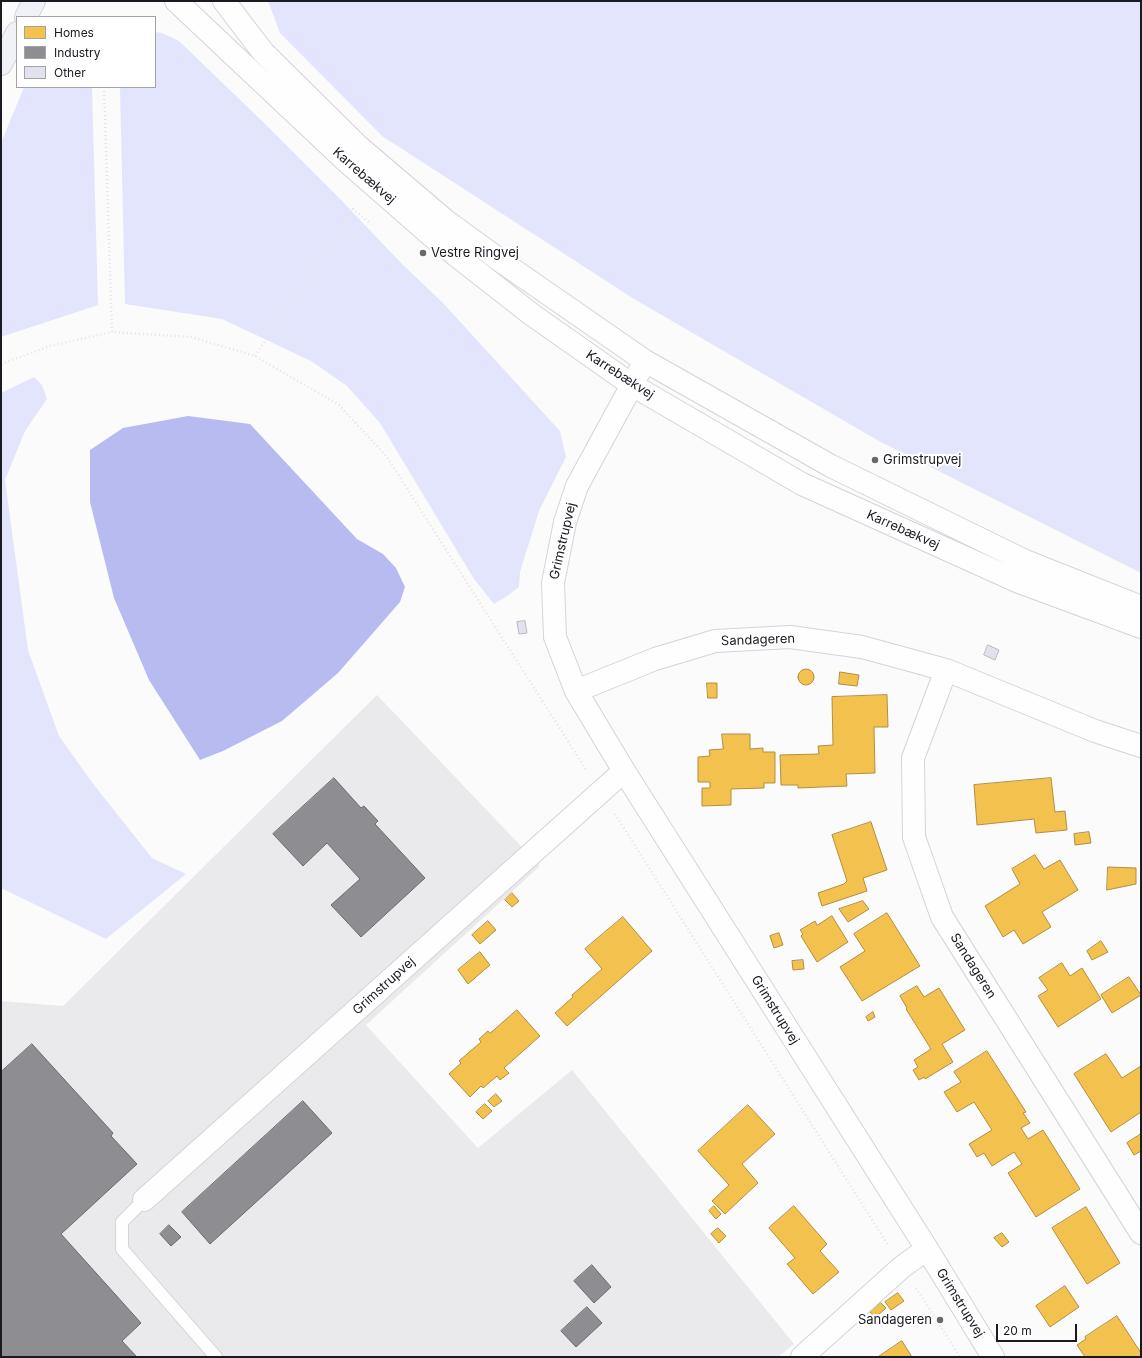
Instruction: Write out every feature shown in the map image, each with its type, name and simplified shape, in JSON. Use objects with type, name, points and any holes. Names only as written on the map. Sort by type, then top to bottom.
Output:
[{"type":"main road","points":[[26,16],[34,1]]},
{"type":"main road","points":[[1,64],[16,35]]},
{"type":"street","name":"Karrebækvej","points":[[176,1],[346,161],[434,238],[531,314],[632,385],[802,484],[1019,582],[1141,627]]},
{"type":"street","name":"Karrebækvej","points":[[224,1],[263,52],[358,146],[446,221],[505,264],[645,361],[830,466],[1025,561],[1141,607]]},
{"type":"street","name":"Grimstrupvej","points":[[645,361],[577,486],[565,522],[553,583],[555,637],[576,691],[624,771],[927,1249],[993,1357]]},
{"type":"street","name":"Sandageren","points":[[576,691],[655,659],[715,641],[790,636],[862,647],[946,670],[1095,731],[1141,746]]},
{"type":"street","name":"Sandageren","points":[[946,670],[913,758],[914,837],[942,917],[1141,1234]]},
{"type":"street","name":"Grimstrupvej","points":[[144,1200],[624,771]]},
{"type":"street","points":[[802,1357],[902,1267],[927,1249]]},
{"type":"lane","points":[[144,1200],[122,1222],[122,1249],[216,1357]]},
{"type":"path","points":[[104,88],[112,332]]},
{"type":"path","points":[[255,356],[299,292],[353,208],[370,223]]},
{"type":"path","points":[[1,364],[50,346],[112,332],[191,337],[255,356],[339,405],[387,457],[960,1357]]},
{"type":"shaded area","points":[[268,1],[1141,1],[1141,573],[879,441],[634,299],[382,136],[280,33]]},
{"type":"shaded area","points":[[156,32],[162,33],[179,41],[263,122],[402,264],[443,303],[560,431],[566,457],[539,511],[520,572],[519,587],[494,604],[474,579],[380,423],[347,386],[311,361],[222,319],[125,304],[120,88],[156,88]]},
{"type":"shaded area","points":[[24,88],[92,88],[98,305],[1,337],[1,143]]},
{"type":"shaded area","points":[[34,377],[42,385],[47,399],[25,431],[5,480],[28,650],[59,736],[94,785],[152,858],[186,874],[106,939],[1,888],[1,393]]},
{"type":"shaded area","points":[[377,695],[540,866],[366,1025],[478,1148],[572,1070],[794,1344],[778,1357],[1,1357],[1,1001],[63,1006]]},
{"type":"water","points":[[188,416],[250,424],[357,539],[383,554],[396,568],[405,587],[400,602],[338,673],[282,721],[223,751],[200,760],[149,680],[114,598],[90,502],[90,450],[123,428]]},
{"type":"building: Homes","points":[[803,669],[809,669],[814,674],[812,683],[809,685],[803,685],[798,680],[798,674]]},
{"type":"building: Homes","points":[[840,672],[859,675],[857,686],[839,684]]},
{"type":"building: Homes","points":[[707,683],[717,683],[717,698],[708,698]]},
{"type":"building: Homes","points":[[887,695],[888,727],[874,727],[875,773],[846,774],[847,786],[798,788],[798,785],[781,785],[780,755],[819,754],[818,746],[833,745],[832,697]]},
{"type":"building: Homes","points":[[722,734],[750,734],[750,749],[763,748],[763,752],[775,752],[775,783],[764,783],[764,788],[731,789],[731,805],[702,806],[702,788],[710,788],[710,782],[698,782],[698,757],[710,756],[709,750],[723,749]]},
{"type":"building: Homes","points":[[1051,778],[1055,812],[1065,811],[1067,830],[1036,833],[1034,819],[977,825],[974,785]]},
{"type":"building: Homes","points":[[871,822],[887,870],[863,878],[867,891],[822,906],[818,893],[844,884],[847,881],[832,835]]},
{"type":"building: Homes","points":[[1089,832],[1091,843],[1075,845],[1074,834]]},
{"type":"building: Homes","points":[[1035,855],[1044,869],[1060,860],[1078,890],[1042,912],[1051,927],[1023,944],[1014,930],[1003,937],[985,906],[1020,884],[1012,869]]},
{"type":"building: Homes","points":[[1108,867],[1136,868],[1136,884],[1107,890]]},
{"type":"building: Homes","points":[[512,893],[519,901],[512,907],[505,900]]},
{"type":"building: Homes","points":[[863,901],[869,909],[848,922],[839,909]]},
{"type":"building: Homes","points":[[887,913],[920,966],[862,1001],[840,967],[865,951],[854,934]]},
{"type":"building: Homes","points":[[832,916],[848,942],[817,962],[801,936],[803,934],[800,930],[815,921],[817,925]]},
{"type":"building: Homes","points":[[623,917],[652,951],[567,1026],[555,1013],[573,997],[572,995],[602,969],[585,949]]},
{"type":"building: Homes","points":[[488,921],[496,930],[480,944],[472,935]]},
{"type":"building: Homes","points":[[779,933],[783,945],[774,948],[770,936]]},
{"type":"building: Homes","points":[[1101,941],[1108,952],[1092,960],[1087,951]]},
{"type":"building: Homes","points":[[480,952],[490,965],[468,984],[458,970]]},
{"type":"building: Homes","points":[[803,960],[804,969],[793,970],[792,961]]},
{"type":"building: Homes","points":[[1062,963],[1070,976],[1082,968],[1101,999],[1058,1027],[1038,996],[1048,990],[1039,978]]},
{"type":"building: Homes","points":[[1129,977],[1141,995],[1112,1013],[1101,995]]},
{"type":"building: Homes","points":[[917,986],[924,997],[939,988],[965,1030],[942,1044],[953,1062],[925,1079],[924,1077],[919,1080],[913,1070],[918,1067],[914,1060],[931,1049],[906,1009],[907,1008],[900,996]]},
{"type":"building: Homes","points":[[517,1010],[540,1036],[504,1068],[509,1073],[500,1080],[497,1076],[483,1088],[481,1086],[470,1097],[449,1074],[461,1063],[459,1061],[481,1042],[479,1039],[488,1031],[490,1033]]},
{"type":"building: Homes","points":[[873,1012],[875,1017],[868,1021],[866,1017]]},
{"type":"building: Homes","points":[[987,1051],[1026,1112],[1023,1113],[1030,1123],[1021,1128],[1028,1139],[1043,1130],[1080,1189],[1036,1217],[1008,1173],[1022,1164],[1014,1152],[992,1166],[984,1153],[977,1157],[969,1144],[992,1130],[974,1102],[957,1112],[944,1092],[961,1082],[954,1072]]},
{"type":"building: Homes","points":[[1106,1054],[1122,1078],[1141,1066],[1141,1112],[1111,1132],[1074,1074]]},
{"type":"building: Homes","points":[[496,1094],[502,1101],[494,1107],[488,1101]]},
{"type":"building: Homes","points":[[485,1104],[492,1111],[483,1119],[476,1112]]},
{"type":"building: Homes","points":[[748,1105],[775,1134],[742,1164],[758,1183],[725,1214],[712,1201],[729,1185],[698,1151]]},
{"type":"building: Homes","points":[[1141,1134],[1141,1151],[1134,1155],[1127,1143]]},
{"type":"building: Homes","points":[[714,1206],[721,1214],[716,1219],[709,1211]]},
{"type":"building: Homes","points":[[794,1206],[827,1244],[820,1251],[839,1272],[813,1294],[787,1264],[795,1258],[769,1228]]},
{"type":"building: Homes","points":[[1086,1207],[1120,1263],[1087,1284],[1052,1228]]},
{"type":"building: Homes","points":[[718,1228],[726,1236],[719,1243],[711,1234]]},
{"type":"building: Homes","points":[[1002,1233],[1009,1242],[1002,1247],[994,1238]]},
{"type":"building: Homes","points":[[1065,1286],[1079,1307],[1050,1327],[1036,1306]]},
{"type":"building: Homes","points":[[898,1293],[904,1301],[891,1310],[885,1302]]},
{"type":"building: Homes","points":[[881,1303],[886,1308],[875,1318],[870,1312]]},
{"type":"building: Homes","points":[[1117,1316],[1141,1353],[1141,1357],[1085,1357],[1077,1345],[1086,1339],[1085,1337]]},
{"type":"building: Homes","points":[[902,1341],[912,1357],[878,1357]]},
{"type":"building: Industry","points":[[334,778],[361,808],[364,806],[378,821],[375,824],[425,878],[361,937],[331,905],[360,879],[327,843],[303,866],[273,834]]},
{"type":"building: Industry","points":[[32,1044],[113,1133],[111,1136],[137,1164],[61,1234],[141,1323],[122,1341],[137,1357],[1,1357],[1,1072]]},
{"type":"building: Industry","points":[[303,1101],[332,1133],[210,1244],[182,1212]]},
{"type":"building: Industry","points":[[169,1225],[181,1237],[171,1246],[160,1234]]},
{"type":"building: Industry","points":[[592,1265],[611,1287],[594,1303],[574,1281]]},
{"type":"building: Industry","points":[[587,1307],[602,1323],[576,1347],[561,1331]]},
{"type":"building: Other","points":[[525,621],[527,633],[519,634],[517,622]]},
{"type":"building: Other","points":[[988,645],[999,650],[995,660],[984,655]]},
{"type":"place","name":"Vestre Ringvej","points":[[423,253]]},
{"type":"place","name":"Grimstrupvej","points":[[875,460]]},
{"type":"place","name":"Sandageren","points":[[940,1320]]}]
